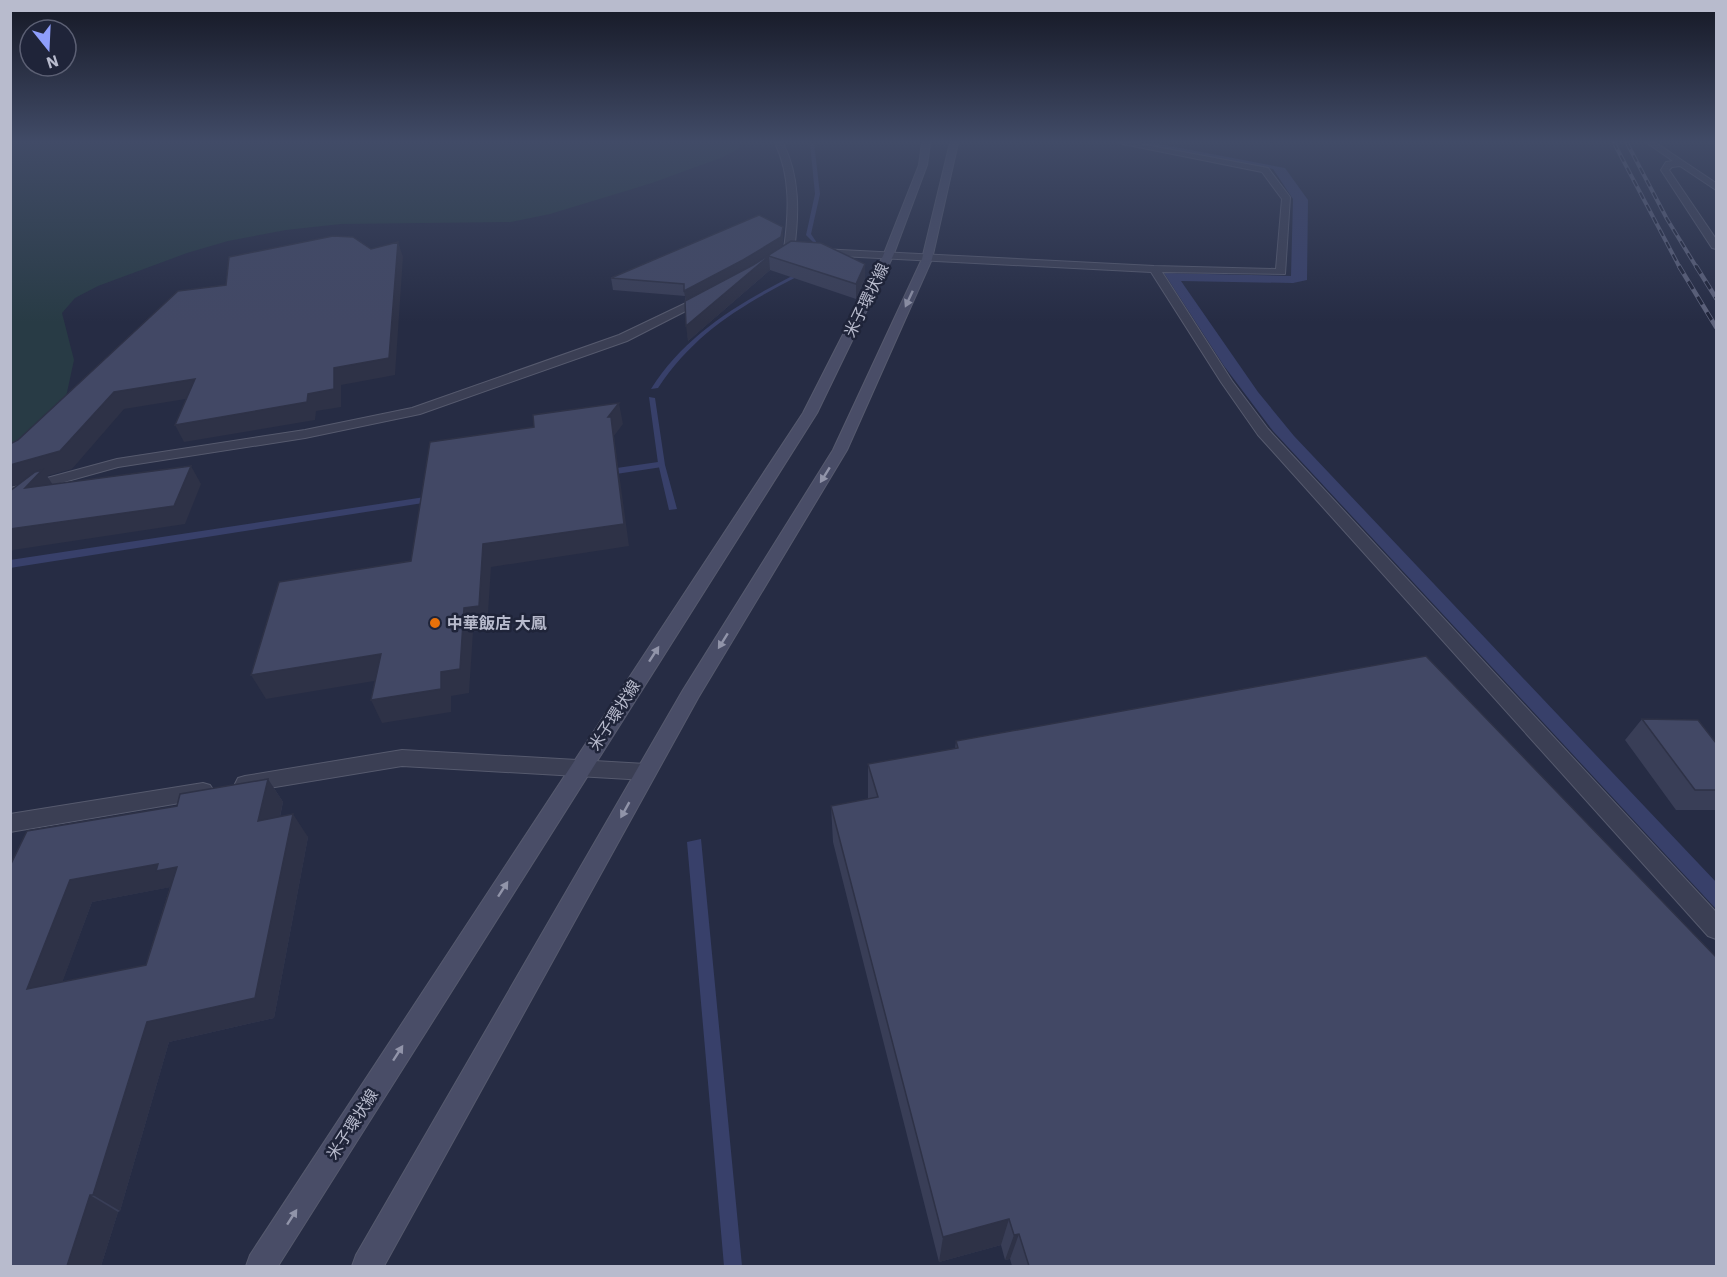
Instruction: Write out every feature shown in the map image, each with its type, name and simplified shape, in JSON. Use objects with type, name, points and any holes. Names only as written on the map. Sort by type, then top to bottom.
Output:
[{"type":"main road","name":"米子環状線","points":[[261,1266],[580,767],[810,413],[888,256],[909,203]]},
{"type":"main road","points":[[367,1266],[690,695],[840,450],[927,259],[940,203]]},
{"type":"street","points":[[792,203],[800,251]]},
{"type":"street","points":[[768,264],[800,251],[1154,269],[1281,272],[1287,203]]},
{"type":"street","points":[[1687,203],[1716,246]]},
{"type":"street","points":[[1154,269],[1227,382],[1263,432],[1716,928]]},
{"type":"street","points":[[15,499],[43,484],[117,463],[305,434],[415,411],[623,338],[721,289]]},
{"type":"street","points":[[10,823],[402,758],[646,772]]},
{"type":"shaded area","points":[[11,203],[588,203],[550,214],[511,222],[341,224],[286,230],[228,241],[187,253],[98,286],[75,298],[62,313],[74,360],[63,411],[11,454]]},
{"type":"water","points":[[813,203],[818,203],[811,234],[817,243],[815,244],[806,235]]},
{"type":"water","points":[[1293,203],[1308,203],[1307,280],[1293,283],[1181,281],[1258,392],[1294,436],[1716,882],[1716,909],[1273,431],[1224,366],[1164,273],[1291,276]]},
{"type":"water","points":[[832,256],[834,258],[759,297],[715,326],[676,364],[658,388],[651,389],[687,345],[731,310]]},
{"type":"water","points":[[649,397],[655,398],[665,465],[677,509],[669,510],[658,463]]},
{"type":"water","points":[[701,839],[742,1266],[724,1266],[687,842]]},
{"type":"building","points":[[759,215],[783,227],[781,237],[684,291],[684,284],[611,278]]},
{"type":"building","points":[[333,236],[353,237],[371,249],[398,242],[389,358],[334,368],[334,389],[308,394],[307,402],[175,425],[195,379],[114,392],[60,451],[10,465],[10,444],[18,440],[178,291],[226,285],[229,257]]},
{"type":"building","points":[[791,241],[821,243],[865,264],[856,284],[769,256],[686,326],[685,301],[753,265]]},
{"type":"building","points":[[619,403],[608,417],[611,417],[624,524],[483,544],[479,606],[464,608],[460,669],[441,672],[441,689],[371,700],[381,654],[251,675],[279,582],[411,561],[430,442],[534,427],[533,415]]},
{"type":"building","points":[[191,466],[174,506],[10,529],[10,491],[35,472],[42,470],[25,488]]},
{"type":"building","points":[[1426,656],[1716,957],[1716,1266],[1029,1266],[1019,1234],[1014,1235],[1009,1219],[943,1237],[831,806],[878,797],[868,764],[958,748],[956,741]]},
{"type":"building","points":[[1642,719],[1698,720],[1716,743],[1716,790],[1695,790]]},
{"type":"building","points":[[268,779],[258,821],[293,814],[255,998],[147,1022],[93,1195],[90,1195],[67,1266],[10,1266],[10,866],[27,831],[177,806],[180,794]],"holes":[[[158,864],[156,871],[177,867],[146,965],[27,989],[70,880]]]},
{"type":"waterway","points":[[603,473],[658,465]]},
{"type":"waterway","points":[[10,564],[438,498]]},
{"type":"railway","points":[[1645,203],[1680,268]]},
{"type":"railway","points":[[1658,203],[1697,268]]},
{"type":"railway","points":[[1679,266],[1716,327]]},
{"type":"railway","points":[[1696,266],[1716,298]]},
{"type":"place","name":"中華飯店 大鳳","points":[[435,623]]}]
